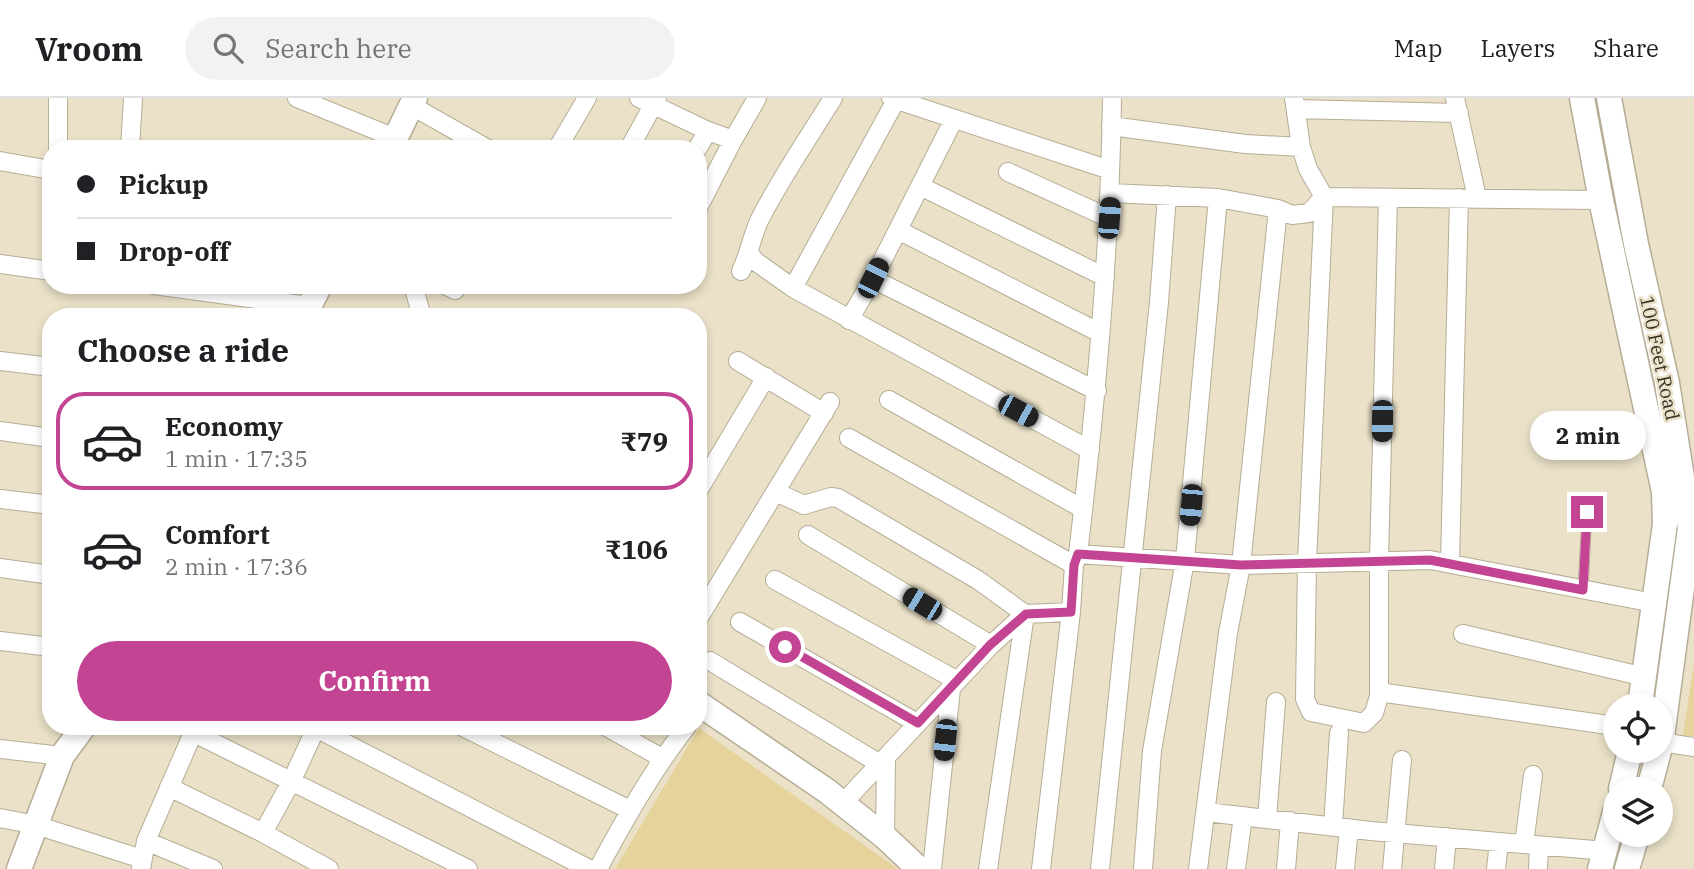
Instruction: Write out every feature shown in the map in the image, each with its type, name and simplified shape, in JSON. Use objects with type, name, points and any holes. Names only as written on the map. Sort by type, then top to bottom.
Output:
[{"type":"main road","name":"100 Feet Road","points":[[1582,98],[1601,200],[1684,491],[1665,524],[1642,693]]},
{"type":"main road","name":"100 Feet Road","points":[[1609,98],[1636,244],[1667,383],[1690,528],[1668,693]]},
{"type":"main road","points":[[395,140],[414,102]]},
{"type":"main road","points":[[707,712],[843,803],[919,869]]},
{"type":"main road","points":[[19,869],[62,756],[77,735]]},
{"type":"main road","points":[[1627,869],[1633,847]]},
{"type":"street","points":[[58,98],[58,140]]},
{"type":"street","points":[[131,140],[133,98]]},
{"type":"street","points":[[297,98],[385,140]]},
{"type":"street","points":[[562,140],[587,98]]},
{"type":"street","points":[[707,191],[757,98]]},
{"type":"street","points":[[741,271],[750,254],[751,242],[761,217],[833,98]]},
{"type":"street","points":[[1041,869],[1097,391],[1111,193],[1112,98]]},
{"type":"street","points":[[793,288],[893,99],[1110,170]]},
{"type":"street","points":[[633,140],[650,100],[708,131],[733,140]]},
{"type":"street","points":[[414,102],[474,140]]},
{"type":"street","points":[[1388,198],[1378,561],[1378,695],[1374,713],[1364,723],[1311,712],[1305,699],[1307,562],[1324,197],[1308,169],[1301,147],[1295,103],[1457,106],[1468,198],[1450,562]]},
{"type":"street","points":[[849,320],[954,119]]},
{"type":"street","points":[[1111,126],[1245,144],[1301,147]]},
{"type":"street","points":[[702,140],[708,131]]},
{"type":"street","points":[[0,161],[42,168]]},
{"type":"street","points":[[1008,172],[1109,218]]},
{"type":"street","points":[[920,186],[1105,277]]},
{"type":"street","points":[[1111,193],[1218,198],[1278,209],[1292,215],[1309,213],[1324,197],[1601,200]]},
{"type":"street","points":[[1100,869],[1159,302],[1167,195]]},
{"type":"street","points":[[1143,869],[1153,751],[1185,560],[1218,198]]},
{"type":"street","points":[[1198,869],[1228,633],[1241,565],[1278,209]]},
{"type":"street","points":[[898,230],[1100,333]]},
{"type":"street","points":[[750,254],[755,261],[793,288],[1090,450]]},
{"type":"street","points":[[0,264],[42,270]]},
{"type":"street","points":[[873,278],[1097,391]]},
{"type":"street","points":[[232,294],[311,303]]},
{"type":"street","points":[[0,361],[42,366]]},
{"type":"street","points":[[707,604],[827,408],[738,361]]},
{"type":"street","points":[[707,476],[766,377]]},
{"type":"street","points":[[889,400],[1083,509]]},
{"type":"street","points":[[0,431],[42,437]]},
{"type":"street","points":[[849,438],[1076,559],[1132,558],[1241,565],[1450,562],[1654,603]]},
{"type":"street","points":[[776,492],[804,505],[831,497],[838,498],[978,580],[1026,614],[1071,612]]},
{"type":"street","points":[[0,499],[42,504]]},
{"type":"street","points":[[808,535],[990,645]]},
{"type":"street","points":[[0,568],[42,574]]},
{"type":"street","points":[[775,580],[954,685]]},
{"type":"street","points":[[843,803],[990,645],[1026,614]]},
{"type":"street","points":[[988,869],[1026,614]]},
{"type":"street","points":[[740,622],[918,723]]},
{"type":"street","points":[[1463,634],[1645,677]]},
{"type":"street","points":[[0,641],[42,646]]},
{"type":"street","points":[[710,661],[883,761]]},
{"type":"street","points":[[932,869],[954,685]]},
{"type":"street","points":[[1378,695],[1386,693],[1603,724]]},
{"type":"street","points":[[1268,819],[1276,702]]},
{"type":"street","points":[[1339,733],[1341,827],[1346,869]]},
{"type":"street","points":[[0,818],[36,825],[141,864],[146,841],[192,735]]},
{"type":"street","points":[[206,735],[468,869]]},
{"type":"street","points":[[263,833],[292,780],[311,735]]},
{"type":"street","points":[[329,735],[589,869]]},
{"type":"street","points":[[479,735],[630,810]]},
{"type":"street","points":[[623,735],[662,758]]},
{"type":"street","points":[[598,869],[630,810],[662,758],[680,735]]},
{"type":"street","points":[[1673,744],[1694,747]]},
{"type":"street","points":[[0,749],[62,756]]},
{"type":"street","points":[[1392,869],[1402,760]]},
{"type":"street","points":[[883,761],[885,837]]},
{"type":"street","points":[[1533,775],[1532,845],[1538,869]]},
{"type":"street","points":[[169,786],[263,833],[308,864],[329,869]]},
{"type":"street","points":[[1206,812],[1532,845],[1603,860]]},
{"type":"street","points":[[1236,869],[1243,816]]},
{"type":"street","points":[[1286,869],[1290,821]]},
{"type":"street","points":[[1444,869],[1447,837]]},
{"type":"street","points":[[146,841],[213,869]]},
{"type":"street","points":[[1496,869],[1499,842]]},
{"type":"lane","points":[[1583,590],[1587,512]]},
{"type":"shaded area","points":[[1694,664],[1694,736],[1683,735]]},
{"type":"shaded area","points":[[707,734],[898,869],[615,869],[695,735]]},
{"type":"route","points":[[785,647],[918,723],[990,645],[1026,614],[1071,612],[1074,565],[1078,554],[1241,565],[1430,560],[1583,590],[1587,512]]}]
